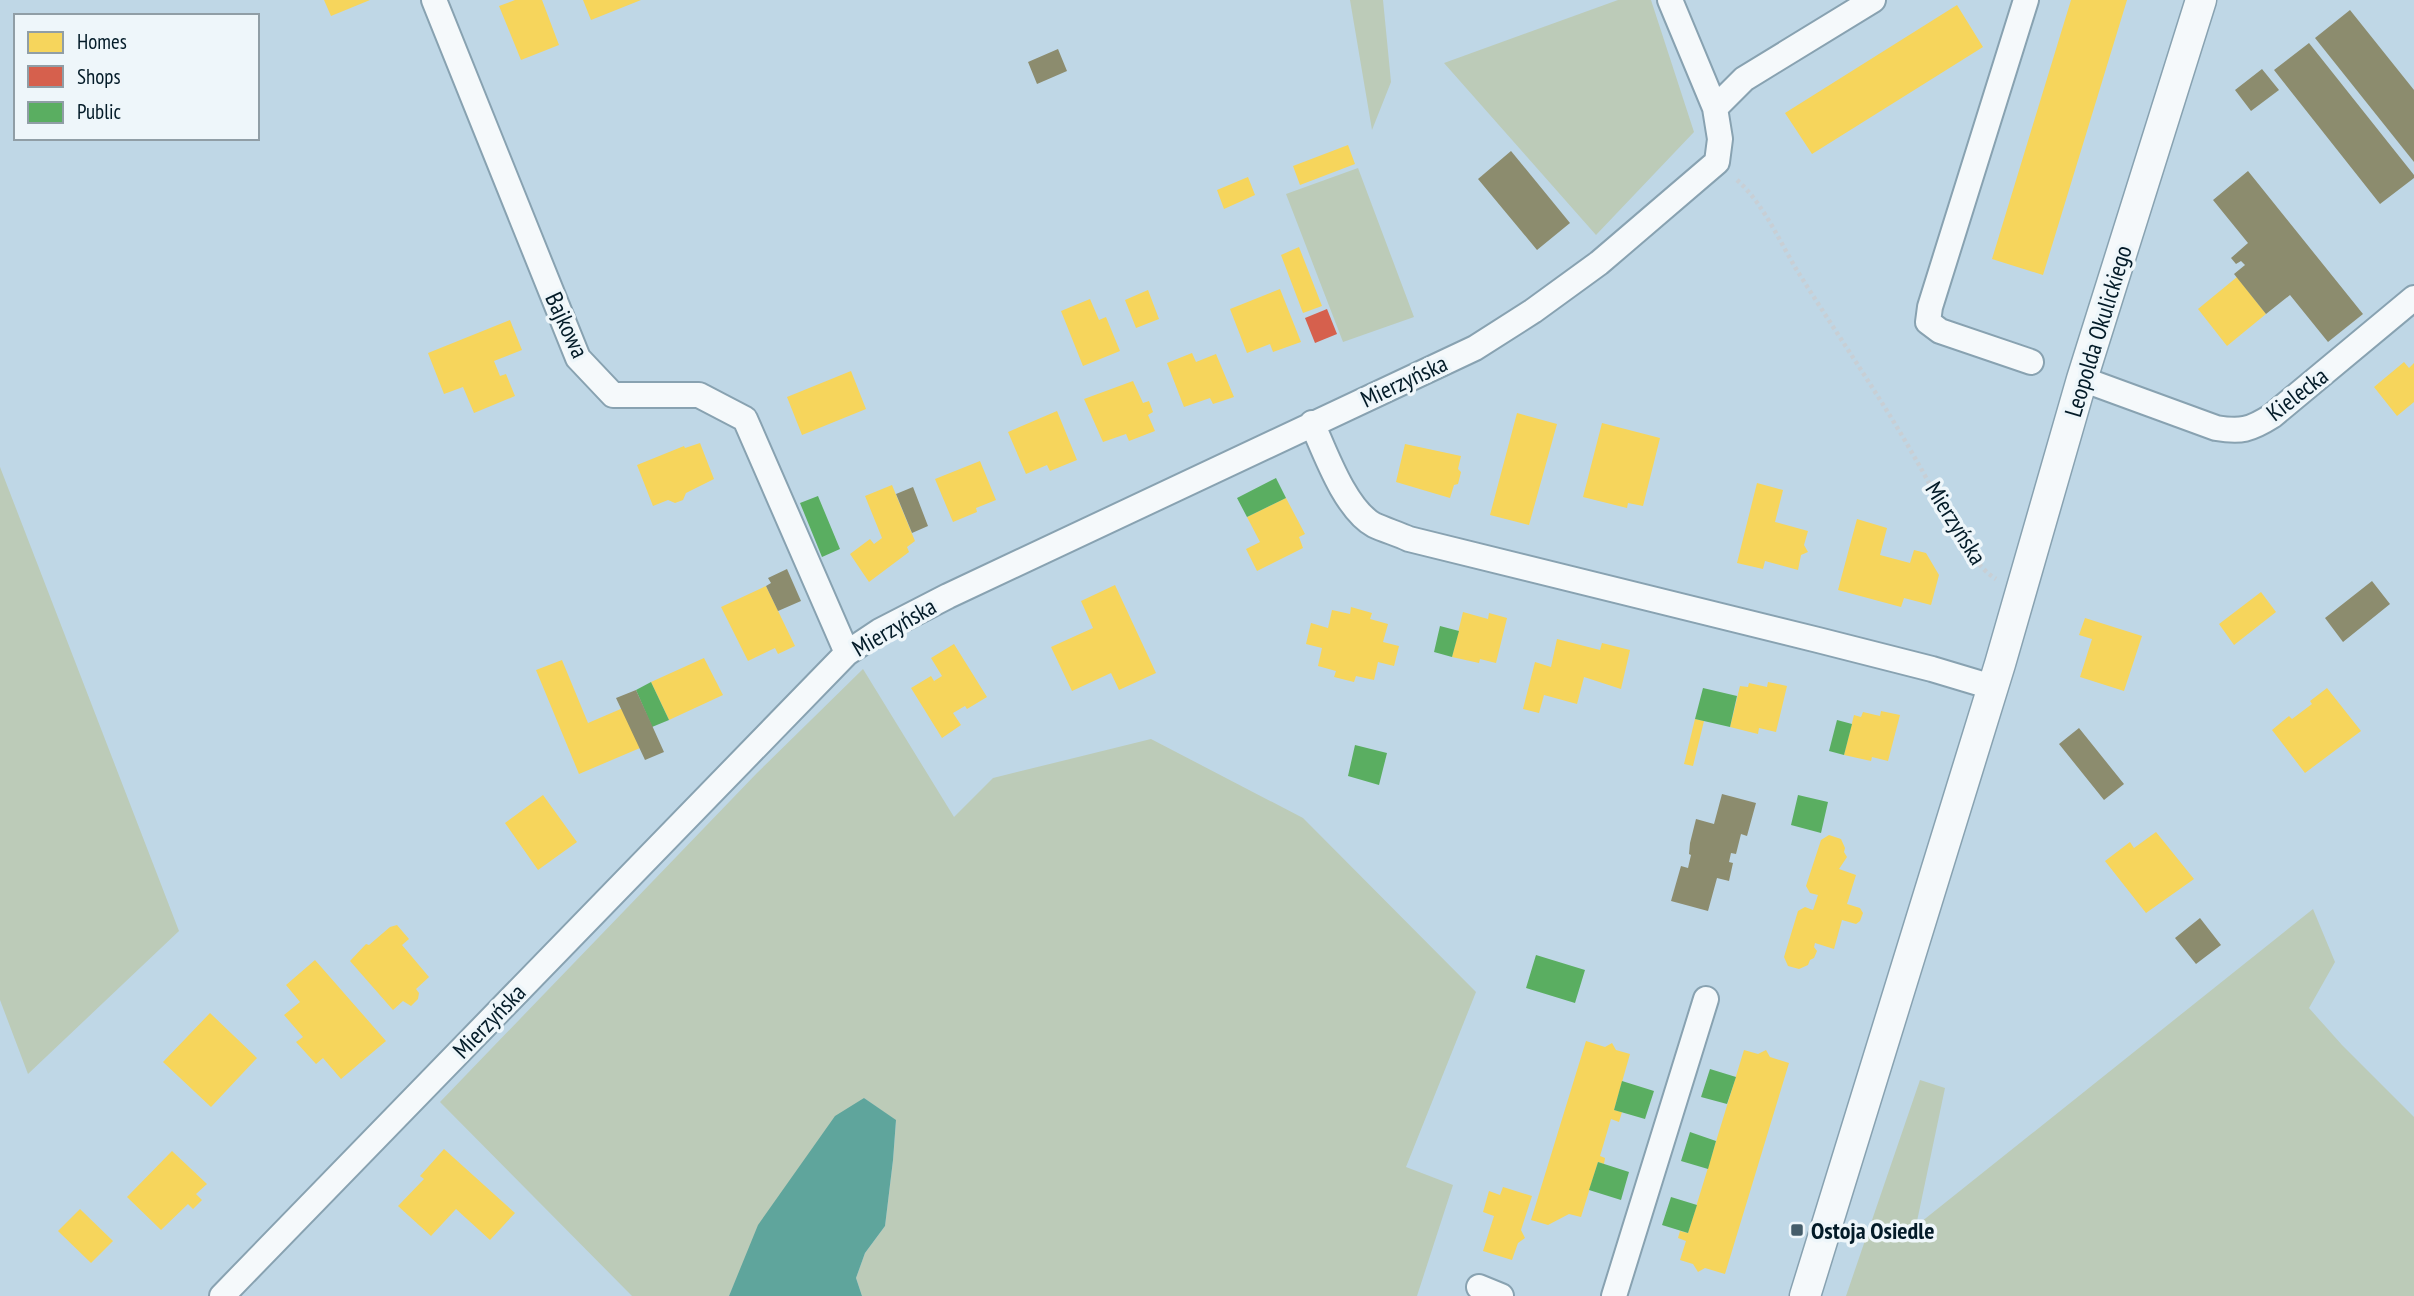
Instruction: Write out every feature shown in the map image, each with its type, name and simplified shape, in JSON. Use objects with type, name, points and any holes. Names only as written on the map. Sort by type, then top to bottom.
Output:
[{"type":"street","name":"Bajkowa","points":[[434,0],[578,358],[613,395],[699,394],[745,419],[847,653]]},
{"type":"street","points":[[1670,0],[1715,108],[1720,139],[1717,162]]},
{"type":"street","points":[[1715,108],[1744,79],[1873,0]]},
{"type":"street","points":[[2026,0],[1930,307],[1928,322],[1940,331],[2031,362]]},
{"type":"street","name":"Leopolda Okulickiego","points":[[1805,1296],[2023,587],[2082,379],[2201,0]]},
{"type":"street","name":"Mierzyńska","points":[[222,1296],[847,653],[880,631],[948,596],[1475,348],[1598,263],[1717,162]]},
{"type":"street","name":"Kielecka","points":[[2082,379],[2216,428],[2236,431],[2253,428],[2272,416],[2414,298]]},
{"type":"street","points":[[1312,423],[1350,501],[1371,524],[1409,539],[1932,669],[1996,676]]},
{"type":"street","points":[[1614,1296],[1706,999]]},
{"type":"path","name":"Mierzyńska","points":[[1717,162],[1751,193],[1909,446],[1973,557],[1988,574],[2004,583],[2023,587]]},
{"type":"shaded area","points":[[1350,0],[1383,0],[1391,82],[1372,130]]},
{"type":"shaded area","points":[[1618,0],[1651,0],[1694,132],[1596,235],[1444,63]]},
{"type":"shaded area","points":[[1358,168],[1414,317],[1343,342],[1286,194]]},
{"type":"shaded area","points":[[0,467],[179,931],[28,1074],[0,1000]]},
{"type":"shaded area","points":[[863,669],[954,817],[993,778],[1151,739],[1303,818],[1476,992],[1406,1167],[1453,1185],[1417,1296],[862,1296],[856,1278],[865,1253],[885,1226],[896,1121],[864,1098],[741,1269],[729,1296],[632,1296],[440,1102],[757,773]]},
{"type":"shaded area","points":[[2313,909],[2335,962],[2309,1008],[2414,1117],[2414,1296],[1846,1296],[1920,1080],[1945,1088],[1916,1226]]},
{"type":"shaded area","points":[[864,1098],[896,1120],[885,1226],[865,1253],[856,1278],[862,1296],[729,1296],[758,1225],[835,1116]]},
{"type":"building: Homes","points":[[324,0],[370,0],[331,16]]},
{"type":"building: Homes","points":[[515,0],[542,0],[559,45],[521,60],[499,6]]},
{"type":"building: Homes","points":[[583,0],[641,0],[591,20]]},
{"type":"building: Homes","points":[[2071,0],[2127,0],[2043,275],[1992,259]]},
{"type":"building: Homes","points":[[1957,5],[1983,47],[1812,154],[1785,113]]},
{"type":"building: Homes","points":[[1348,145],[1355,164],[1300,185],[1293,166]]},
{"type":"building: Homes","points":[[1248,177],[1255,195],[1224,209],[1217,190]]},
{"type":"building: Homes","points":[[1299,247],[1322,306],[1303,313],[1281,255]]},
{"type":"building: Homes","points":[[2237,277],[2266,314],[2227,346],[2198,309]]},
{"type":"building: Homes","points":[[1280,289],[1301,342],[1273,352],[1270,344],[1247,353],[1230,309]]},
{"type":"building: Homes","points":[[1148,290],[1159,319],[1136,328],[1125,300]]},
{"type":"building: Homes","points":[[1090,299],[1099,320],[1106,317],[1120,351],[1083,366],[1061,311]]},
{"type":"building: Homes","points":[[510,320],[522,350],[494,361],[500,376],[506,374],[515,396],[474,413],[463,387],[444,394],[428,353]]},
{"type":"building: Homes","points":[[1192,353],[1196,362],[1216,354],[1234,397],[1213,404],[1210,398],[1184,407],[1167,363]]},
{"type":"building: Homes","points":[[2404,362],[2409,368],[2414,363],[2414,402],[2397,416],[2374,387]]},
{"type":"building: Homes","points":[[851,371],[866,409],[802,435],[787,397]]},
{"type":"building: Homes","points":[[1133,381],[1143,403],[1149,401],[1153,412],[1148,415],[1155,431],[1129,441],[1126,434],[1103,442],[1084,399]]},
{"type":"building: Homes","points":[[1057,411],[1077,460],[1050,471],[1047,465],[1026,474],[1008,432]]},
{"type":"building: Homes","points":[[1517,413],[1557,424],[1529,525],[1490,515]]},
{"type":"building: Homes","points":[[1602,423],[1660,438],[1643,506],[1628,503],[1627,508],[1583,497]]},
{"type":"building: Homes","points":[[700,443],[714,479],[686,493],[683,500],[675,503],[668,500],[653,506],[637,465],[684,446],[685,448]]},
{"type":"building: Homes","points":[[1405,444],[1461,456],[1458,484],[1454,485],[1450,498],[1396,482]]},
{"type":"building: Homes","points":[[980,461],[996,500],[953,522],[935,479]]},
{"type":"building: Homes","points":[[1757,483],[1783,490],[1775,522],[1808,531],[1804,545],[1808,552],[1801,555],[1798,570],[1765,561],[1763,569],[1737,563]]},
{"type":"building: Homes","points":[[892,485],[915,541],[907,547],[909,552],[869,582],[850,554],[870,539],[874,544],[882,538],[865,496]]},
{"type":"building: Homes","points":[[1286,498],[1305,534],[1299,537],[1303,548],[1257,571],[1246,549],[1260,542],[1247,517]]},
{"type":"building: Homes","points":[[1857,519],[1887,528],[1880,555],[1910,563],[1914,550],[1926,553],[1939,575],[1931,605],[1904,598],[1901,607],[1838,590]]},
{"type":"building: Homes","points":[[1115,585],[1156,673],[1119,690],[1111,673],[1072,691],[1051,647],[1093,628],[1081,601]]},
{"type":"building: Homes","points":[[766,586],[795,646],[778,654],[775,648],[748,661],[721,607]]},
{"type":"building: Homes","points":[[2261,592],[2276,612],[2234,645],[2219,624]]},
{"type":"building: Homes","points":[[1351,607],[1372,613],[1370,619],[1388,624],[1383,642],[1399,646],[1394,666],[1378,662],[1374,680],[1356,676],[1354,682],[1334,677],[1336,671],[1318,666],[1322,648],[1306,644],[1311,623],[1328,628],[1332,610],[1350,614]]},
{"type":"building: Homes","points":[[1463,612],[1488,619],[1489,613],[1507,618],[1496,663],[1480,659],[1479,663],[1452,657]]},
{"type":"building: Homes","points":[[2085,618],[2142,636],[2124,691],[2080,677],[2092,639],[2079,635]]},
{"type":"building: Homes","points":[[1557,639],[1600,650],[1602,643],[1630,650],[1621,689],[1584,677],[1577,704],[1544,695],[1539,713],[1523,709],[1535,662],[1551,667]]},
{"type":"building: Homes","points":[[954,644],[987,697],[967,709],[965,706],[953,713],[961,725],[942,738],[911,688],[931,676],[934,681],[942,676],[931,658]]},
{"type":"building: Homes","points":[[704,658],[723,695],[669,720],[651,682]]},
{"type":"building: Homes","points":[[562,660],[588,723],[623,708],[640,748],[579,774],[536,670]]},
{"type":"building: Homes","points":[[1768,682],[1787,686],[1776,732],[1759,728],[1758,734],[1730,727],[1740,686],[1748,687],[1749,683],[1767,687]]},
{"type":"building: Homes","points":[[2327,688],[2361,731],[2305,773],[2272,730],[2289,716],[2292,719],[2312,704],[2310,701]]},
{"type":"building: Homes","points":[[1881,711],[1900,715],[1888,761],[1872,757],[1871,761],[1844,755],[1854,715],[1861,717],[1863,712],[1880,716]]},
{"type":"building: Homes","points":[[1695,719],[1704,721],[1693,766],[1684,764]]},
{"type":"building: Homes","points":[[543,795],[577,842],[538,870],[505,823]]},
{"type":"building: Homes","points":[[2156,832],[2194,879],[2146,913],[2105,861],[2130,842],[2134,848]]},
{"type":"building: Homes","points":[[1829,835],[1841,839],[1845,848],[1847,857],[1839,869],[1856,875],[1847,904],[1860,908],[1863,913],[1856,924],[1842,920],[1834,949],[1815,943],[1817,951],[1814,958],[1799,969],[1788,966],[1784,957],[1798,911],[1805,907],[1813,910],[1818,895],[1810,893],[1806,886],[1821,840]]},
{"type":"building: Homes","points":[[397,925],[409,939],[402,945],[429,977],[416,989],[419,993],[418,999],[411,1006],[403,1001],[393,1010],[350,961],[366,944],[369,945],[390,927]]},
{"type":"building: Homes","points":[[315,960],[386,1041],[341,1079],[323,1058],[316,1064],[296,1042],[303,1037],[284,1015],[300,1002],[286,985]]},
{"type":"building: Homes","points":[[210,1013],[257,1058],[211,1107],[163,1062]]},
{"type":"building: Homes","points":[[1586,1041],[1605,1047],[1612,1043],[1616,1050],[1630,1054],[1614,1110],[1622,1112],[1619,1122],[1611,1119],[1600,1156],[1605,1158],[1604,1164],[1598,1162],[1581,1217],[1569,1214],[1548,1225],[1531,1220]]},
{"type":"building: Homes","points":[[1744,1050],[1758,1054],[1766,1050],[1770,1057],[1789,1063],[1725,1274],[1705,1268],[1698,1272],[1693,1264],[1680,1260],[1686,1241],[1678,1238],[1680,1231],[1688,1233]]},
{"type":"building: Homes","points":[[444,1149],[515,1213],[490,1240],[456,1209],[431,1236],[398,1206],[424,1179],[420,1176]]},
{"type":"building: Homes","points":[[172,1151],[207,1184],[196,1194],[202,1200],[193,1209],[188,1204],[161,1230],[127,1197]]},
{"type":"building: Homes","points":[[1503,1187],[1532,1196],[1521,1230],[1525,1238],[1518,1243],[1512,1260],[1483,1251],[1494,1216],[1483,1212],[1489,1191],[1500,1195]]},
{"type":"building: Homes","points":[[80,1209],[113,1241],[91,1263],[58,1231]]},
{"type":"building: Shops","points":[[1327,309],[1337,334],[1315,343],[1305,318]]},
{"type":"building: Public","points":[[1276,478],[1286,498],[1247,517],[1237,498]]},
{"type":"building: Public","points":[[818,496],[840,549],[822,557],[800,503]]},
{"type":"building: Public","points":[[1440,626],[1459,631],[1452,657],[1434,652]]},
{"type":"building: Public","points":[[651,682],[669,720],[652,727],[636,690]]},
{"type":"building: Public","points":[[1703,688],[1737,696],[1730,727],[1695,719]]},
{"type":"building: Public","points":[[1837,720],[1852,724],[1844,755],[1829,751]]},
{"type":"building: Public","points":[[1355,745],[1387,753],[1379,785],[1348,776]]},
{"type":"building: Public","points":[[1798,795],[1828,802],[1821,833],[1791,825]]},
{"type":"building: Public","points":[[1536,955],[1585,970],[1575,1003],[1526,988]]},
{"type":"building: Public","points":[[1710,1069],[1736,1077],[1727,1104],[1701,1097]]},
{"type":"building: Public","points":[[1622,1081],[1654,1091],[1645,1119],[1614,1110]]},
{"type":"building: Public","points":[[1690,1132],[1716,1141],[1708,1169],[1681,1161]]},
{"type":"building: Public","points":[[1598,1162],[1629,1172],[1621,1200],[1589,1190]]},
{"type":"building: Public","points":[[1671,1197],[1697,1205],[1688,1233],[1662,1225]]},
{"type":"building: Industry","points":[[2350,10],[2414,90],[2414,162],[2315,38]]},
{"type":"building: Industry","points":[[2309,43],[2414,175],[2414,178],[2380,204],[2274,70]]},
{"type":"building: Industry","points":[[1058,49],[1067,71],[1037,84],[1028,62]]},
{"type":"building: Industry","points":[[2262,69],[2279,90],[2251,111],[2235,90]]},
{"type":"building: Industry","points":[[1511,151],[1570,223],[1537,250],[1478,179]]},
{"type":"building: Industry","points":[[2248,171],[2363,314],[2328,342],[2290,295],[2266,314],[2234,274],[2245,265],[2241,261],[2236,264],[2231,258],[2248,243],[2213,200]]},
{"type":"building: Industry","points":[[913,487],[928,526],[912,533],[896,494]]},
{"type":"building: Industry","points":[[787,569],[801,601],[778,611],[766,586],[771,583],[768,578]]},
{"type":"building: Industry","points":[[2372,581],[2390,604],[2343,642],[2325,618]]},
{"type":"building: Industry","points":[[636,690],[664,752],[645,760],[616,698]]},
{"type":"building: Industry","points":[[2079,728],[2124,784],[2104,800],[2059,744]]},
{"type":"building: Industry","points":[[1722,794],[1756,803],[1747,836],[1741,834],[1736,854],[1731,853],[1729,862],[1733,863],[1729,881],[1717,878],[1708,911],[1671,901],[1681,866],[1688,868],[1696,819],[1714,824]]},
{"type":"building: Industry","points":[[2200,918],[2221,945],[2196,964],[2175,938]]},
{"type":"place","name":"Ostoja Osiedle","points":[[1797,1230]]}]
